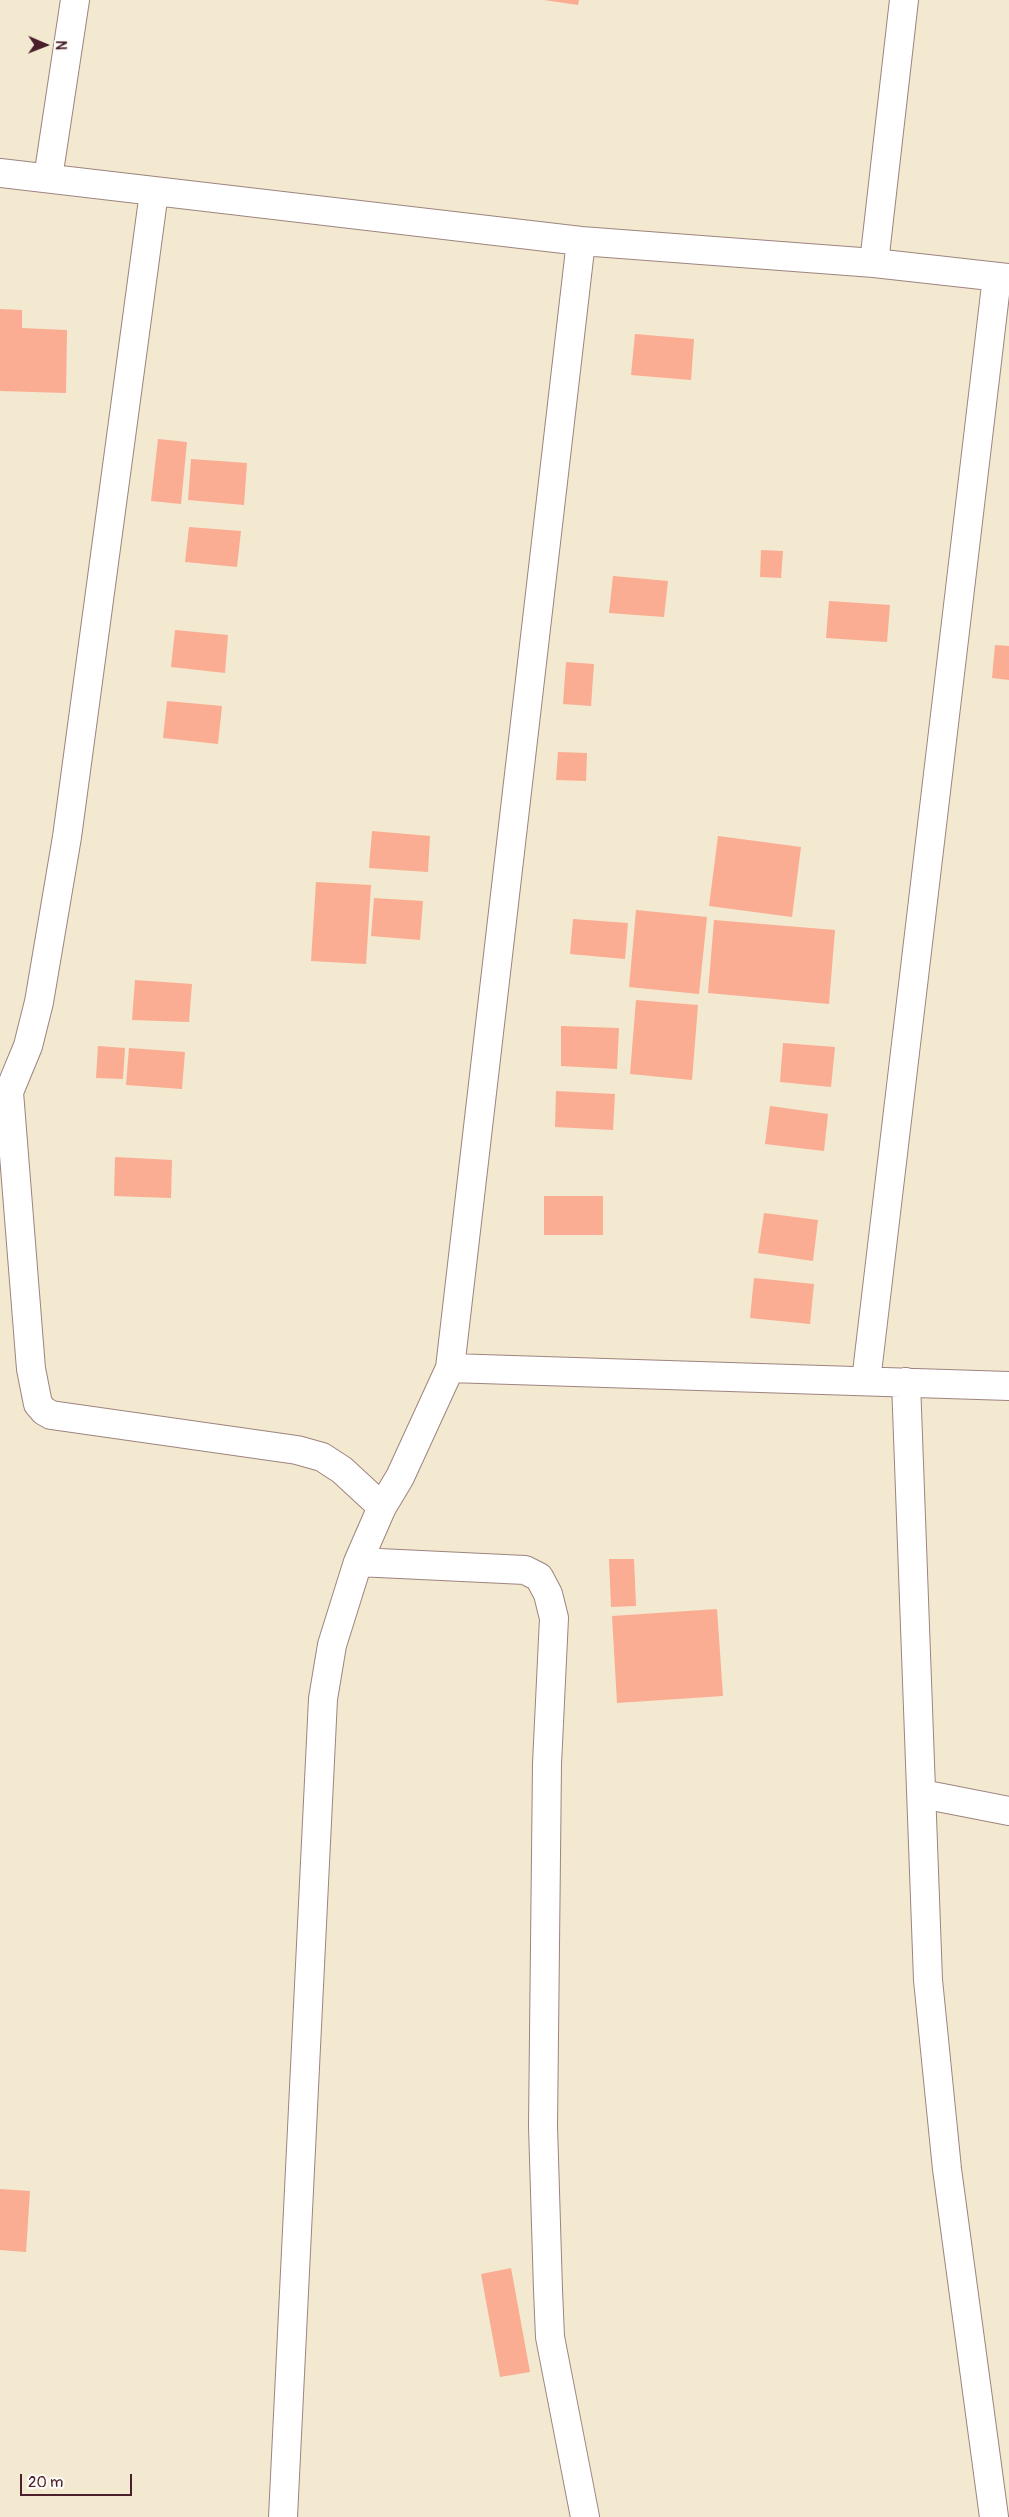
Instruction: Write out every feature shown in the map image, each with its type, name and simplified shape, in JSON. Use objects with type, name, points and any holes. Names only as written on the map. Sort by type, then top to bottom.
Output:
[{"type":"street","points":[[48,178],[75,0]]},
{"type":"street","points":[[874,263],[904,0]]},
{"type":"street","points":[[0,173],[581,241],[874,263],[1003,277],[866,1381]]},
{"type":"street","points":[[154,192],[67,837],[39,1002],[28,1046],[4,1098],[31,1369],[38,1404],[51,1415],[287,1449],[322,1457],[342,1470],[382,1507]]},
{"type":"street","points":[[282,2517],[323,1699],[332,1645],[358,1562],[382,1507],[400,1477],[450,1368],[581,241]]},
{"type":"street","points":[[450,1368],[1009,1386]]},
{"type":"street","points":[[906,1382],[928,1980],[946,2160],[994,2517]]},
{"type":"street","points":[[358,1562],[525,1570],[539,1578],[548,1594],[554,1618],[547,1764],[543,2117],[548,2290],[550,2337],[584,2517]]},
{"type":"street","points":[[922,1794],[1009,1811]]},
{"type":"building","points":[[544,0],[579,0],[578,5]]},
{"type":"building","points":[[0,309],[22,310],[22,328],[67,330],[66,393],[0,391]]},
{"type":"building","points":[[635,334],[694,339],[691,380],[631,375]]},
{"type":"building","points":[[158,439],[187,442],[181,504],[151,501]]},
{"type":"building","points":[[191,459],[247,463],[244,505],[188,500]]},
{"type":"building","points":[[189,527],[241,531],[237,567],[185,562]]},
{"type":"building","points":[[761,550],[783,551],[781,578],[760,577]]},
{"type":"building","points":[[613,576],[668,581],[664,617],[609,613]]},
{"type":"building","points":[[829,601],[890,605],[887,642],[826,638]]},
{"type":"building","points":[[175,630],[228,635],[225,673],[171,667]]},
{"type":"building","points":[[995,645],[1009,646],[1009,680],[992,678]]},
{"type":"building","points":[[566,662],[594,664],[591,706],[563,704]]},
{"type":"building","points":[[167,701],[222,706],[218,744],[163,738]]},
{"type":"building","points":[[558,752],[587,753],[586,781],[556,780]]},
{"type":"building","points":[[372,831],[430,836],[428,872],[369,868]]},
{"type":"building","points":[[718,836],[801,847],[792,917],[709,906]]},
{"type":"building","points":[[316,882],[371,885],[366,964],[311,961]]},
{"type":"building","points":[[374,898],[423,901],[420,940],[371,936]]},
{"type":"building","points":[[636,910],[707,917],[699,994],[629,987]]},
{"type":"building","points":[[573,919],[628,923],[625,959],[570,954]]},
{"type":"building","points":[[714,920],[835,930],[829,1004],[708,993]]},
{"type":"building","points":[[135,980],[192,984],[189,1022],[132,1020]]},
{"type":"building","points":[[636,1000],[698,1005],[692,1080],[630,1074]]},
{"type":"building","points":[[561,1026],[619,1028],[617,1069],[561,1066]]},
{"type":"building","points":[[783,1043],[835,1047],[831,1087],[780,1082]]},
{"type":"building","points":[[98,1046],[125,1048],[123,1079],[96,1078]]},
{"type":"building","points":[[129,1048],[185,1052],[182,1089],[126,1085]]},
{"type":"building","points":[[556,1091],[615,1094],[613,1130],[555,1127]]},
{"type":"building","points":[[770,1106],[828,1114],[824,1151],[765,1144]]},
{"type":"building","points":[[115,1157],[172,1160],[171,1198],[114,1196]]},
{"type":"building","points":[[544,1196],[603,1196],[603,1235],[544,1235]]},
{"type":"building","points":[[764,1213],[818,1220],[813,1261],[758,1253]]},
{"type":"building","points":[[754,1278],[814,1284],[810,1324],[750,1318]]},
{"type":"building","points":[[609,1559],[634,1559],[636,1606],[611,1607]]},
{"type":"building","points":[[717,1609],[723,1696],[617,1703],[612,1616]]},
{"type":"building","points":[[0,2189],[30,2191],[26,2252],[0,2250]]},
{"type":"building","points":[[511,2268],[530,2372],[500,2377],[481,2274]]}]
